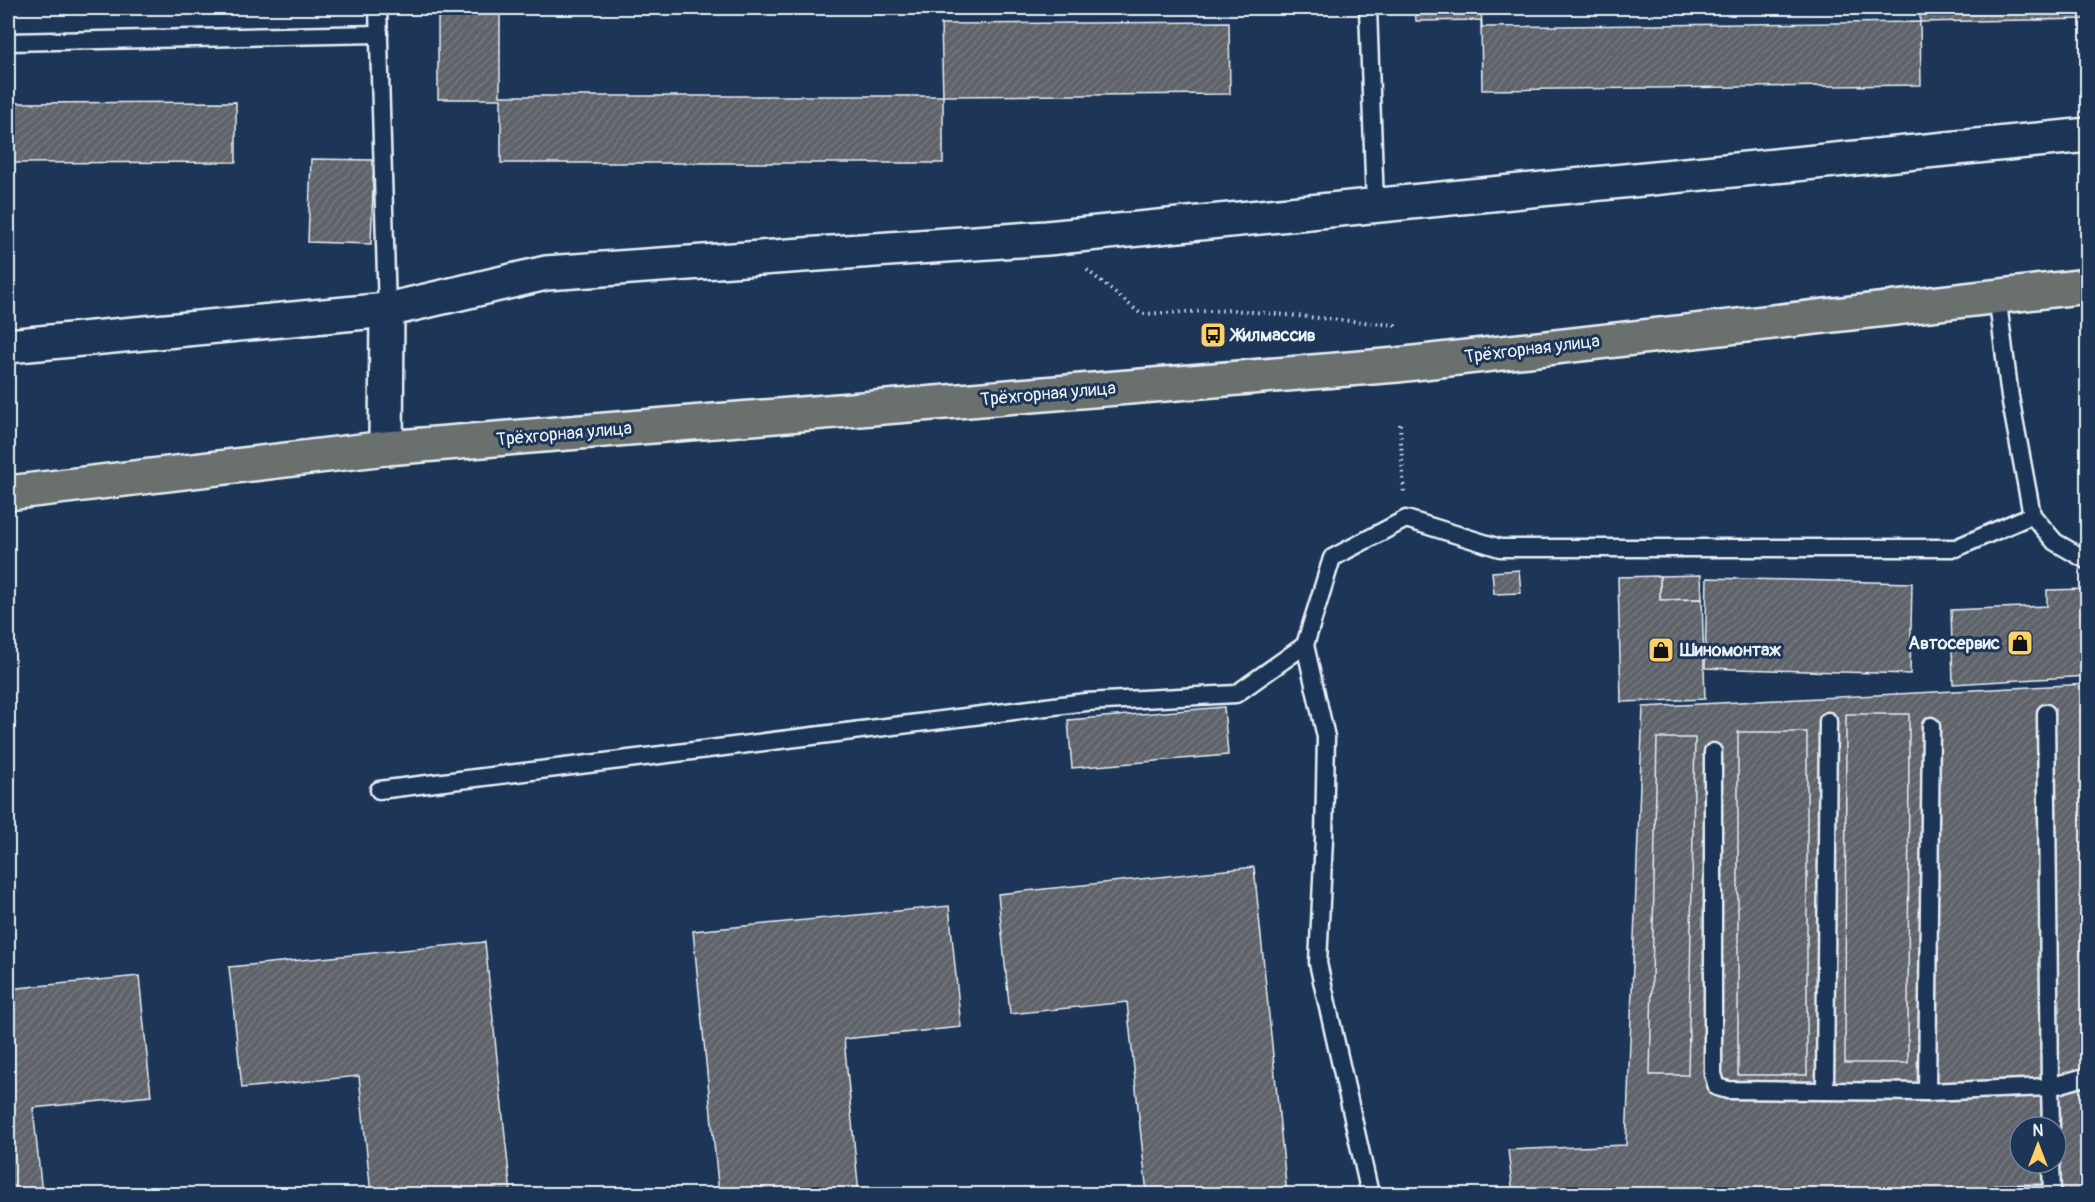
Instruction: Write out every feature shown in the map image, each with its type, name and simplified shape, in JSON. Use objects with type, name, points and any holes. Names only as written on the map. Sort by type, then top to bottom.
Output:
[{"type":"highway","name":"Трёхгорная улица","points":[[8,493],[386,448],[1397,365],[2088,286]]},
{"type":"street","points":[[8,345],[387,310],[546,273],[1047,238],[2088,135]]},
{"type":"street","points":[[386,448],[387,310]]},
{"type":"lane","points":[[378,8],[387,310]]},
{"type":"lane","points":[[1368,8],[1374,205]]},
{"type":"lane","points":[[8,42],[379,34]]},
{"type":"lane","points":[[1997,295],[2010,397],[2032,515],[2055,542],[2088,561]]},
{"type":"lane","points":[[1370,1194],[1318,963],[1326,736],[1305,645],[1332,558],[1406,519],[1500,548],[1956,548],[2032,515]]},
{"type":"lane","points":[[379,790],[1086,702],[1236,694],[1305,645]]},
{"type":"lane","points":[[2046,712],[2051,1115]]},
{"type":"lane","points":[[1825,1091],[1828,721]]},
{"type":"lane","points":[[1927,1092],[1931,726]]},
{"type":"lane","points":[[1713,752],[1713,1074],[1717,1087],[1728,1090],[1927,1092],[2050,1087],[2088,1076]]},
{"type":"lane","points":[[1999,1194],[2052,1194],[2051,1175]]},
{"type":"path","points":[[1047,238],[1141,314],[1232,310],[1395,325],[1395,334]]},
{"type":"path","points":[[1400,424],[1406,519]]},
{"type":"building","points":[[438,8],[500,8],[500,96],[943,96],[943,163],[501,163],[501,99],[438,99]]},
{"type":"building","points":[[1415,8],[1481,8],[1482,27],[1920,22],[1921,85],[1482,90],[1481,20],[1416,21]]},
{"type":"building","points":[[1920,8],[2088,8],[2088,19],[1920,22]]},
{"type":"building","points":[[1229,22],[1230,94],[943,96],[941,24]]},
{"type":"building","points":[[236,102],[236,162],[8,163],[8,103]]},
{"type":"building","points":[[311,159],[374,160],[371,244],[308,242]]},
{"type":"building","points":[[1519,570],[1521,593],[1494,594],[1492,572]]},
{"type":"building","points":[[1701,575],[1702,599],[1660,600],[1660,576]]},
{"type":"building","name":"Шиномонтаж","points":[[1660,576],[1660,600],[1702,599],[1705,699],[1621,702],[1618,577]]},
{"type":"building","points":[[1707,578],[1912,583],[1910,674],[1705,668]]},
{"type":"building","name":"Автосервис","points":[[2088,589],[2088,676],[1953,684],[1951,610],[2047,606],[2047,590]]},
{"type":"building","points":[[2088,684],[2088,1194],[1513,1194],[1508,1150],[1626,1145],[1643,707]]},
{"type":"building","points":[[1224,707],[1228,755],[1072,768],[1068,720]]},
{"type":"building","points":[[1846,714],[1909,714],[1908,1063],[1845,1063]]},
{"type":"building","points":[[1738,732],[1807,732],[1807,1075],[1738,1075]]},
{"type":"building","points":[[1657,738],[1695,738],[1688,1075],[1650,1075]]},
{"type":"building","points":[[1254,867],[1287,1194],[1147,1194],[1127,1002],[1010,1014],[998,894]]},
{"type":"building","points":[[949,906],[961,1027],[844,1039],[859,1194],[719,1194],[693,931]]},
{"type":"building","points":[[485,942],[511,1194],[371,1194],[359,1076],[242,1088],[229,967]]},
{"type":"building","points":[[139,976],[151,1096],[33,1108],[42,1194],[8,1194],[8,989]]},
{"type":"place","name":"Жилмассив","points":[[1213,335]]},
{"type":"place","name":"Автосервис","points":[[2020,643]]},
{"type":"place","name":"Шиномонтаж","points":[[1661,650]]}]
